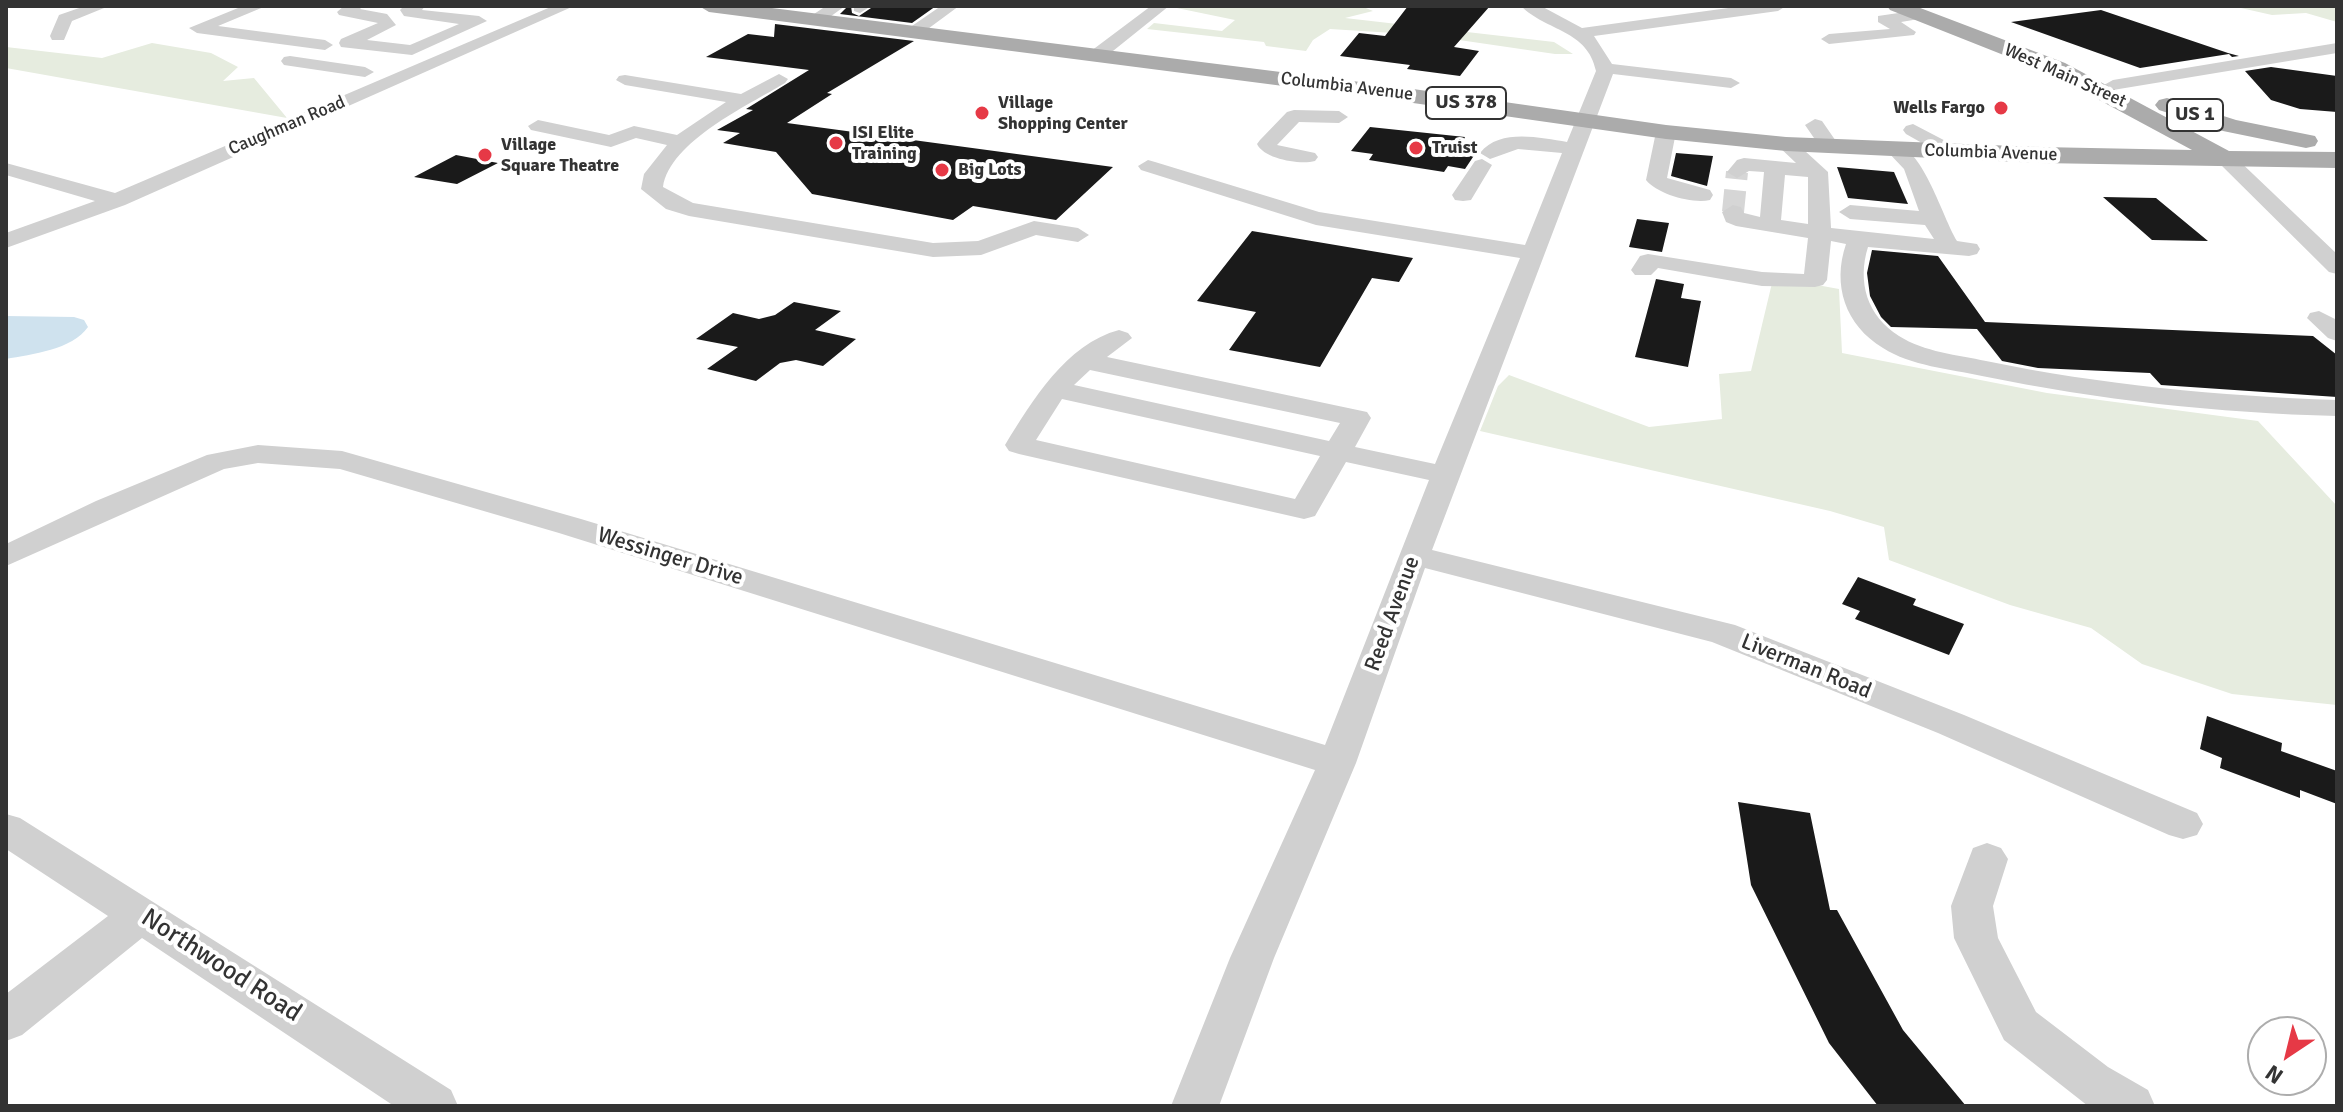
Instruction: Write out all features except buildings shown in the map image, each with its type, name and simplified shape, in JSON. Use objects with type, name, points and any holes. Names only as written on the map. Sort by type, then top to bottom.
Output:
[{"type":"main road","name":"Columbia Avenue","points":[[719,7],[827,12],[915,31],[1097,55],[1580,135],[1666,132],[1830,147],[2226,159]]},
{"type":"main road","name":"West Main Street","points":[[1885,13],[1919,15],[2057,68],[2226,159],[2337,160]]},
{"type":"main road","name":"US 1","points":[[2057,68],[2231,126],[2337,146]]},
{"type":"main road","name":"West Main Street","points":[[2138,95],[2217,137],[2222,142],[2226,159]]},
{"type":"street","points":[[58,36],[65,18],[101,6]]},
{"type":"street","points":[[258,6],[197,28],[325,45],[347,43],[452,55]]},
{"type":"street","points":[[347,43],[388,25],[381,17],[345,12],[355,6]]},
{"type":"street","points":[[417,6],[408,10],[410,13],[479,21]]},
{"type":"street","name":"Caughman Road","points":[[6,241],[117,200],[566,6]]},
{"type":"street","points":[[915,31],[951,6]]},
{"type":"street","points":[[1097,55],[1161,6]]},
{"type":"street","points":[[1529,6],[1580,33],[1602,55],[1604,68],[1731,83]]},
{"type":"street","points":[[1580,33],[1778,6]]},
{"type":"street","points":[[412,50],[500,13]]},
{"type":"street","points":[[1829,39],[1908,32],[1885,13]]},
{"type":"street","points":[[325,45],[286,60],[365,72]]},
{"type":"street","points":[[2113,85],[2337,48]]},
{"type":"street","name":"Reed Avenue","points":[[1195,1106],[1252,958],[1337,763],[1414,555],[1604,68]]},
{"type":"street","points":[[779,79],[681,142],[653,173],[652,189],[661,197],[689,209],[933,250],[981,248],[1034,228],[1078,235]]},
{"type":"street","points":[[625,80],[745,100]]},
{"type":"street","points":[[1308,157],[1269,149],[1267,144],[1294,116],[1339,117]]},
{"type":"street","points":[[1815,125],[1830,147]]},
{"type":"street","points":[[538,126],[611,141],[634,132],[681,142]]},
{"type":"street","points":[[1913,130],[1952,152]]},
{"type":"street","points":[[1666,132],[1656,180],[1668,187],[1702,195]]},
{"type":"street","points":[[1463,195],[1494,148],[1580,135]]},
{"type":"street","points":[[1643,270],[1648,261],[1658,261],[1805,283],[1815,280],[1821,234],[1818,172],[1786,144]]},
{"type":"street","points":[[1733,212],[1734,217],[1744,221],[1770,226],[1859,239],[1959,248],[1933,219],[1913,167],[1896,150]]},
{"type":"street","points":[[2226,159],[2332,258]]},
{"type":"street","points":[[1737,172],[1744,164],[1818,172]]},
{"type":"street","points":[[1148,166],[1316,218],[1532,253]]},
{"type":"street","points":[[1770,226],[1775,167]]},
{"type":"street","points":[[6,169],[117,200]]},
{"type":"street","points":[[1256,200],[1283,186]]},
{"type":"street","points":[[1850,212],[1933,219]]},
{"type":"street","points":[[1859,239],[1850,268],[1850,288],[1868,323],[1885,341],[1907,351],[2083,389],[2208,403],[2337,408]]},
{"type":"street","points":[[1082,360],[1357,418],[1304,510],[1019,445],[1053,389],[1082,360],[1119,338]]},
{"type":"street","points":[[1053,389],[1445,475]]},
{"type":"street","name":"Wessinger Drive","points":[[6,556],[107,507],[217,461],[258,454],[342,460],[570,526],[1337,763]]},
{"type":"street","name":"Liverman Road","points":[[1414,555],[1723,633],[1951,724],[2183,824]]},
{"type":"street","name":"Northwood Road","points":[[6,829],[434,1106]]},
{"type":"street","points":[[1987,859],[1972,906],[1976,938],[2020,1026],[2091,1082],[2131,1106]]},
{"type":"street","points":[[6,1021],[140,915]]},
{"type":"shaded area","points":[[1174,6],[1361,6],[1373,11],[1345,18],[1554,42],[1573,54],[1425,35],[1330,29],[1313,40],[1306,51],[1266,46],[1264,42],[1147,29],[1154,23],[1222,31],[1235,20]]},
{"type":"shaded area","points":[[2232,6],[2337,6],[2337,22],[2306,13],[2272,15]]},
{"type":"shaded area","points":[[152,43],[211,53],[238,67],[223,81],[254,78],[287,118],[6,68],[6,47],[102,58]]},
{"type":"shaded area","points":[[1772,283],[1839,289],[1842,353],[2047,393],[2258,421],[2337,506],[2337,705],[2232,694],[2142,664],[2091,628],[2010,605],[1889,560],[1884,527],[1830,511],[1480,431],[1498,386],[1509,375],[1649,427],[1722,419],[1719,374],[1751,371]]},
{"type":"water","points":[[6,316],[74,317],[84,320],[88,327],[62,346],[6,359]]},
{"type":"tunnel","points":[[1733,212],[1737,172]]},
{"type":"place","name":"Wells Fargo","points":[[2001,108]]},
{"type":"place","name":"Village Shopping Center","points":[[982,113]]},
{"type":"place","name":"ISI Elite Training","points":[[836,143]]},
{"type":"place","name":"Truist","points":[[1416,148]]},
{"type":"place","name":"Village Square Theatre","points":[[485,155]]},
{"type":"place","name":"Big Lots","points":[[942,170]]}]
